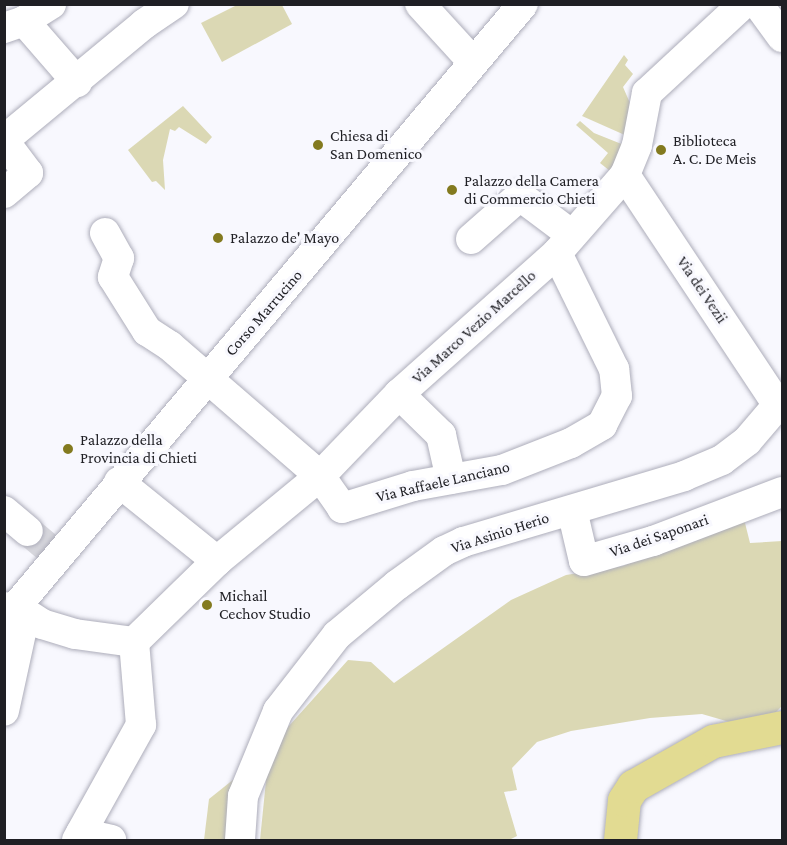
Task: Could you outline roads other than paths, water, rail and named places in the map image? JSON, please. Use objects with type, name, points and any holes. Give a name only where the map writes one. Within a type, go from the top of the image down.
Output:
[{"type":"main road","points":[[620,840],[624,800],[633,786],[713,741],[783,727]]},
{"type":"street","points":[[51,4],[14,24],[77,82]]},
{"type":"street","points":[[420,4],[473,62]]},
{"type":"street","name":"Corso Marrucino","points":[[9,612],[45,546],[119,482],[386,172],[473,62],[523,4]]},
{"type":"street","points":[[625,176],[637,145],[647,93],[743,4]]},
{"type":"street","points":[[759,4],[783,37]]},
{"type":"street","points":[[4,193],[28,173],[4,141],[77,82],[166,19]]},
{"type":"street","name":"Via Marco Vezio Marcello","points":[[134,642],[217,561],[320,476],[399,394],[565,244],[625,176]]},
{"type":"street","name":"Via dei Vezii","points":[[625,176],[780,402]]},
{"type":"street","points":[[471,239],[520,196],[565,244]]},
{"type":"street","points":[[105,233],[119,258],[113,277],[147,331],[170,346],[206,381],[320,476]]},
{"type":"street","name":"Via Raffaele Lanciano","points":[[320,476],[342,508],[413,486],[502,470],[571,443],[608,425],[617,396],[614,369],[565,244]]},
{"type":"street","points":[[399,394],[441,435],[451,479]]},
{"type":"street","name":"Via Asinio Herio","points":[[240,840],[243,796],[261,747],[278,711],[337,635],[444,551],[684,476],[722,460],[747,441],[780,402]]},
{"type":"street","points":[[119,482],[217,561]]},
{"type":"street","name":"Via dei Saponari","points":[[572,510],[584,561],[653,541],[783,492]]},
{"type":"street","points":[[4,511],[45,546]]},
{"type":"street","points":[[9,612],[75,634],[134,642],[141,725],[79,836],[111,840]]},
{"type":"street","points":[[4,711],[24,619],[9,612]]},
{"type":"street","points":[[4,651],[4,670]]},
{"type":"tunnel","points":[[28,531],[48,548]]},
{"type":"place","name":"Chiesa di San Domenico","points":[[318,145]]},
{"type":"place","name":"Biblioteca A. C. De Meis","points":[[661,150]]},
{"type":"place","name":"Palazzo della Camera di Commercio Chieti","points":[[452,190]]},
{"type":"place","name":"Palazzo de' Mayo","points":[[218,238]]},
{"type":"place","name":"Palazzo della Provincia di Chieti","points":[[68,449]]},
{"type":"place","name":"Michail Cechov Studio","points":[[207,605]]}]
